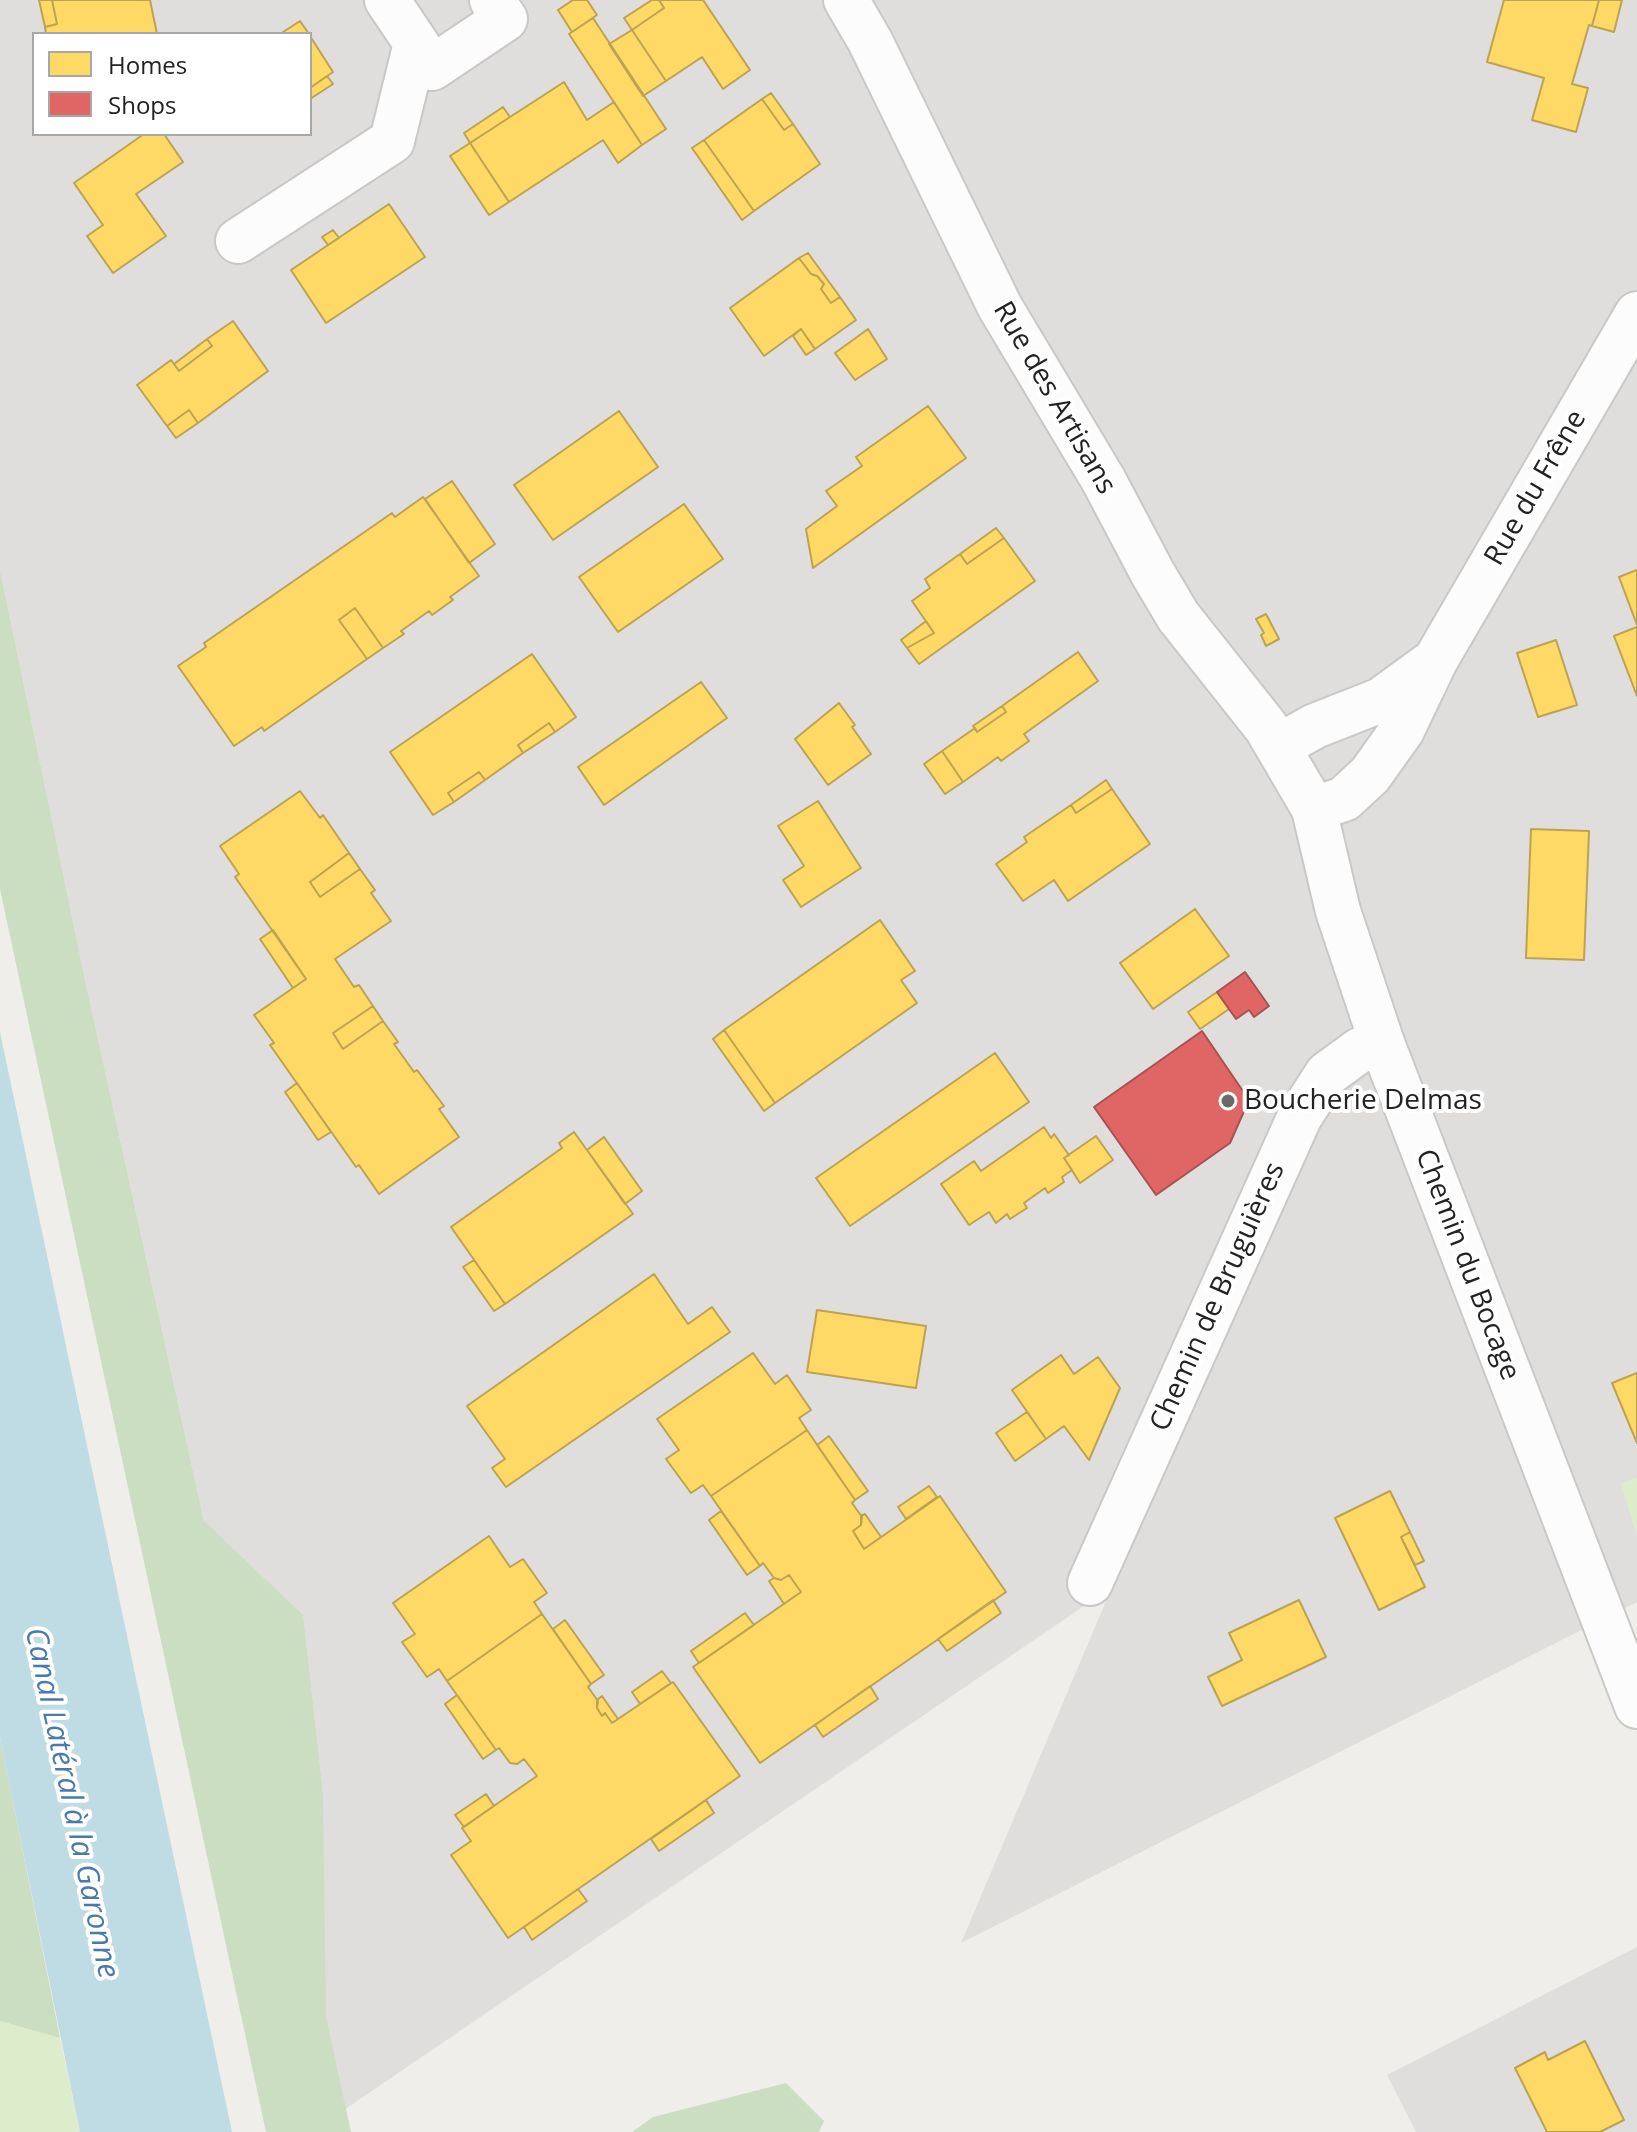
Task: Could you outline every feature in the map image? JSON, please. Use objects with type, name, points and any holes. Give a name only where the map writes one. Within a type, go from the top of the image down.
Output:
[{"type":"street","points":[[387,0],[432,68],[505,19],[492,0]]},
{"type":"street","name":"Rue des Artisans","points":[[846,0],[870,41],[1000,307],[1104,481],[1152,572],[1178,616],[1296,777]]},
{"type":"street","points":[[238,241],[392,141],[416,43]]},
{"type":"street","name":"Rue du Frêne","points":[[1435,661],[1381,700],[1315,726],[1296,777],[1344,799],[1370,775],[1402,730],[1435,661],[1637,314]]},
{"type":"street","name":"Chemin du Bocage","points":[[1296,777],[1382,1043],[1637,1706]]},
{"type":"street","name":"Chemin de Bruguières","points":[[1090,1583],[1300,1116],[1327,1074],[1360,1050],[1382,1043]]},
{"type":"shaded area","points":[[0,0],[1637,0],[1637,1478],[1622,1483],[1637,1536],[1637,1602],[961,1943],[1112,1587],[335,2116],[87,989],[0,570]]},
{"type":"shaded area","points":[[1637,1947],[1637,2132],[1416,2132],[1387,2075]]},
{"type":"green space","points":[[0,570],[87,989],[204,1521],[303,1615],[323,1795],[326,2017],[351,2132],[266,2132],[0,889]]},
{"type":"green space","points":[[1637,1478],[1637,1536],[1621,1483]]},
{"type":"green space","points":[[0,1738],[10,1787],[60,2038],[0,2021]]},
{"type":"green space","points":[[0,2021],[60,2038],[80,2132],[0,2132]]},
{"type":"green space","points":[[786,2083],[824,2121],[819,2132],[632,2132],[653,2117]]},
{"type":"water","name":"Canal Latéral à la Garonne","points":[[0,1032],[232,2132],[80,2132],[0,1738]]},
{"type":"building: Homes","points":[[39,0],[52,0],[57,24],[45,27]]},
{"type":"building: Homes","points":[[52,0],[150,0],[157,32],[46,32],[45,27],[57,24]]},
{"type":"building: Homes","points":[[573,0],[587,0],[597,15],[572,32],[558,10]]},
{"type":"building: Homes","points":[[652,0],[659,0],[664,8],[632,30],[624,18]]},
{"type":"building: Homes","points":[[659,0],[703,0],[750,70],[723,89],[702,57],[666,81],[632,30],[664,8]]},
{"type":"building: Homes","points":[[1504,0],[1599,0],[1572,84],[1588,88],[1576,132],[1532,120],[1544,78],[1487,62]]},
{"type":"building: Homes","points":[[1599,0],[1622,0],[1614,32],[1592,26]]},
{"type":"building: Homes","points":[[593,18],[666,129],[642,145],[569,34]]},
{"type":"building: Homes","points":[[300,21],[308,32],[283,32]]},
{"type":"building: Homes","points":[[632,30],[666,81],[643,96],[609,44]]},
{"type":"building: Homes","points":[[312,39],[333,72],[312,87]]},
{"type":"building: Homes","points":[[327,76],[333,84],[312,98],[312,87]]},
{"type":"building: Homes","points":[[564,82],[587,120],[614,102],[642,145],[618,163],[603,140],[509,202],[470,143]]},
{"type":"building: Homes","points":[[771,93],[793,124],[784,130],[762,99]]},
{"type":"building: Homes","points":[[762,99],[784,130],[793,124],[820,164],[754,211],[704,140]]},
{"type":"building: Homes","points":[[503,107],[510,117],[470,143],[464,133]]},
{"type":"building: Homes","points":[[141,136],[165,136],[183,162],[136,194],[166,236],[113,273],[87,236],[103,225],[74,183]]},
{"type":"building: Homes","points":[[704,140],[754,211],[742,220],[692,148]]},
{"type":"building: Homes","points":[[470,143],[509,202],[489,215],[450,156]]},
{"type":"building: Homes","points":[[389,204],[425,257],[326,323],[291,270]]},
{"type":"building: Homes","points":[[333,230],[339,238],[328,245],[322,237]]},
{"type":"building: Homes","points":[[808,253],[840,297],[831,303],[821,289],[824,284],[811,274],[799,258]]},
{"type":"building: Homes","points":[[799,258],[811,274],[824,284],[821,289],[831,303],[840,297],[856,320],[815,349],[801,329],[764,356],[730,308]]},
{"type":"building: Homes","points":[[233,321],[268,371],[198,423],[189,410],[167,426],[137,385],[171,360],[179,371],[212,346],[207,339]]},
{"type":"building: Homes","points":[[801,329],[815,349],[806,355],[793,336]]},
{"type":"building: Homes","points":[[868,329],[887,359],[855,380],[835,353]]},
{"type":"building: Homes","points":[[207,339],[212,346],[179,371],[174,364]]},
{"type":"building: Homes","points":[[928,406],[966,458],[813,568],[806,529],[837,506],[826,491],[862,466],[856,457]]},
{"type":"building: Homes","points":[[189,410],[198,423],[176,438],[167,426]]},
{"type":"building: Homes","points":[[619,411],[658,467],[553,540],[514,485]]},
{"type":"building: Homes","points":[[452,481],[495,544],[469,563],[425,499]]},
{"type":"building: Homes","points":[[423,497],[479,576],[450,597],[453,600],[432,615],[429,611],[383,648],[355,608],[339,620],[367,659],[264,731],[262,727],[234,746],[178,666],[206,647],[204,643],[392,513],[395,517]]},
{"type":"building: Homes","points":[[684,504],[723,559],[618,632],[579,577]]},
{"type":"building: Homes","points":[[996,528],[1004,538],[967,564],[960,554]]},
{"type":"building: Homes","points":[[1004,538],[1035,581],[919,664],[907,648],[934,633],[912,601],[930,588],[925,579],[960,554],[967,564]]},
{"type":"building: Homes","points":[[1637,570],[1637,625],[1619,577]]},
{"type":"building: Homes","points":[[355,608],[383,648],[367,659],[339,620]]},
{"type":"building: Homes","points":[[1266,614],[1279,639],[1266,646],[1261,635],[1264,633],[1256,619]]},
{"type":"building: Homes","points":[[926,621],[934,633],[907,648],[901,640]]},
{"type":"building: Homes","points":[[1637,627],[1637,696],[1614,636]]},
{"type":"building: Homes","points":[[1556,640],[1577,705],[1538,717],[1517,653]]},
{"type":"building: Homes","points":[[1078,652],[1098,681],[1024,734],[1029,741],[1001,761],[998,757],[963,782],[942,751],[975,728],[977,732],[1006,712],[1002,706]]},
{"type":"building: Homes","points":[[532,654],[576,717],[555,732],[549,723],[518,745],[523,753],[485,780],[479,772],[448,793],[454,802],[433,815],[390,752]]},
{"type":"building: Homes","points":[[701,682],[727,718],[604,805],[578,767]]},
{"type":"building: Homes","points":[[839,703],[871,754],[828,785],[795,739]]},
{"type":"building: Homes","points":[[1002,706],[1006,712],[977,732],[973,726]]},
{"type":"building: Homes","points":[[549,723],[555,732],[523,753],[518,745]]},
{"type":"building: Homes","points":[[942,751],[963,782],[945,794],[924,764]]},
{"type":"building: Homes","points":[[479,772],[485,780],[454,802],[448,793]]},
{"type":"building: Homes","points":[[1106,780],[1112,789],[1076,813],[1071,805]]},
{"type":"building: Homes","points":[[1112,789],[1150,844],[1068,901],[1054,880],[1023,901],[996,864],[1027,842],[1024,837],[1071,805],[1076,813]]},
{"type":"building: Homes","points":[[300,791],[320,818],[323,815],[349,853],[310,882],[320,897],[360,869],[375,890],[371,893],[391,921],[335,959],[354,987],[359,985],[373,1006],[333,1033],[343,1049],[383,1021],[398,1042],[394,1044],[414,1072],[417,1070],[444,1106],[439,1109],[459,1137],[379,1194],[359,1165],[356,1167],[270,1045],[274,1043],[254,1015],[306,979],[235,877],[239,874],[220,846]]},
{"type":"building: Homes","points":[[818,801],[861,868],[801,907],[783,880],[804,866],[778,826]]},
{"type":"building: Homes","points":[[1531,829],[1589,831],[1584,960],[1526,958]]},
{"type":"building: Homes","points":[[349,853],[360,869],[320,897],[310,882]]},
{"type":"building: Homes","points":[[1195,909],[1229,956],[1153,1009],[1120,963]]},
{"type":"building: Homes","points":[[880,920],[915,971],[901,980],[917,1003],[775,1103],[724,1030]]},
{"type":"building: Homes","points":[[273,930],[306,979],[293,988],[260,939]]},
{"type":"building: Homes","points":[[1217,992],[1229,1009],[1200,1029],[1188,1012]]},
{"type":"building: Homes","points":[[373,1006],[383,1021],[343,1049],[333,1033]]},
{"type":"building: Homes","points":[[724,1030],[775,1103],[764,1111],[713,1039]]},
{"type":"building: Homes","points":[[995,1053],[1029,1102],[850,1226],[816,1178]]},
{"type":"building: Homes","points":[[297,1083],[331,1132],[318,1140],[285,1092]]},
{"type":"building: Homes","points":[[1044,1127],[1051,1138],[1054,1134],[1069,1155],[1064,1158],[1072,1170],[1062,1177],[1064,1182],[1048,1193],[1045,1188],[1024,1203],[1027,1208],[1010,1219],[1007,1214],[996,1223],[989,1212],[969,1225],[941,1184],[974,1161],[981,1171]]},
{"type":"building: Homes","points":[[574,1132],[633,1214],[505,1304],[451,1227],[562,1148],[559,1143]]},
{"type":"building: Homes","points":[[1096,1136],[1113,1160],[1080,1183],[1064,1158]]},
{"type":"building: Homes","points":[[604,1137],[642,1191],[625,1204],[587,1150]]},
{"type":"building: Homes","points":[[474,1260],[505,1304],[494,1311],[463,1267]]},
{"type":"building: Homes","points":[[654,1274],[688,1324],[712,1307],[730,1332],[506,1487],[492,1468],[505,1459],[467,1406]]},
{"type":"building: Homes","points":[[817,1310],[926,1326],[916,1388],[807,1372]]},
{"type":"building: Homes","points":[[753,1353],[775,1384],[787,1375],[811,1410],[799,1418],[807,1430],[711,1496],[703,1485],[691,1493],[666,1459],[679,1450],[657,1419]]},
{"type":"building: Homes","points":[[1061,1355],[1074,1374],[1098,1357],[1120,1388],[1089,1460],[1064,1426],[1046,1439],[1012,1390]]},
{"type":"building: Homes","points":[[1637,1373],[1637,1443],[1612,1383]]},
{"type":"building: Homes","points":[[1027,1412],[1046,1439],[1015,1461],[996,1433]]},
{"type":"building: Homes","points":[[807,1430],[855,1500],[852,1503],[862,1517],[861,1525],[853,1531],[864,1549],[940,1496],[1006,1592],[760,1763],[693,1667],[801,1592],[789,1575],[781,1580],[774,1578],[763,1563],[760,1566],[711,1496]]},
{"type":"building: Homes","points":[[829,1436],[868,1491],[855,1500],[817,1445]]},
{"type":"building: Homes","points":[[929,1486],[937,1497],[906,1519],[898,1507]]},
{"type":"building: Homes","points":[[1390,1491],[1410,1532],[1401,1537],[1425,1587],[1379,1610],[1335,1518]]},
{"type":"building: Homes","points":[[721,1511],[760,1566],[747,1575],[709,1520]]},
{"type":"building: Homes","points":[[865,1514],[881,1537],[864,1549],[853,1531],[861,1525],[861,1516]]},
{"type":"building: Homes","points":[[1410,1532],[1424,1561],[1415,1565],[1401,1537]]},
{"type":"building: Homes","points":[[489,1536],[510,1567],[523,1559],[547,1593],[534,1602],[542,1614],[447,1681],[439,1669],[427,1677],[402,1642],[415,1634],[393,1603]]},
{"type":"building: Homes","points":[[789,1575],[801,1592],[784,1604],[769,1581],[774,1578],[781,1580]]},
{"type":"building: Homes","points":[[993,1600],[1001,1613],[947,1651],[938,1639]]},
{"type":"building: Homes","points":[[1299,1600],[1326,1657],[1222,1706],[1208,1677],[1242,1660],[1229,1633]]},
{"type":"building: Homes","points":[[745,1613],[754,1625],[699,1663],[691,1651]]},
{"type":"building: Homes","points":[[542,1614],[591,1684],[588,1687],[598,1701],[597,1708],[602,1716],[605,1713],[612,1723],[673,1682],[740,1776],[508,1938],[451,1855],[471,1841],[462,1828],[537,1776],[524,1759],[517,1764],[510,1763],[499,1748],[496,1750],[447,1681]]},
{"type":"building: Homes","points":[[565,1620],[604,1675],[591,1684],[553,1629]]},
{"type":"building: Homes","points":[[662,1671],[671,1683],[640,1704],[632,1692]]},
{"type":"building: Homes","points":[[870,1686],[878,1699],[823,1737],[815,1725]]},
{"type":"building: Homes","points":[[457,1695],[496,1750],[483,1759],[445,1704]]},
{"type":"building: Homes","points":[[602,1696],[618,1719],[612,1723],[597,1708],[597,1700]]},
{"type":"building: Homes","points":[[486,1794],[494,1806],[464,1827],[455,1815]]},
{"type":"building: Homes","points":[[706,1800],[714,1813],[659,1851],[651,1839]]},
{"type":"building: Homes","points":[[578,1889],[587,1901],[532,1940],[524,1927]]},
{"type":"building: Homes","points":[[1585,2041],[1624,2120],[1600,2132],[1547,2132],[1515,2068],[1545,2052],[1548,2060]]},
{"type":"building: Shops","points":[[1245,972],[1269,1006],[1254,1017],[1249,1010],[1236,1019],[1217,992]]},
{"type":"building: Shops","points":[[1202,1031],[1249,1100],[1230,1143],[1156,1195],[1094,1107]]},
{"type":"place","name":"Boucherie Delmas","points":[[1228,1101]]}]
